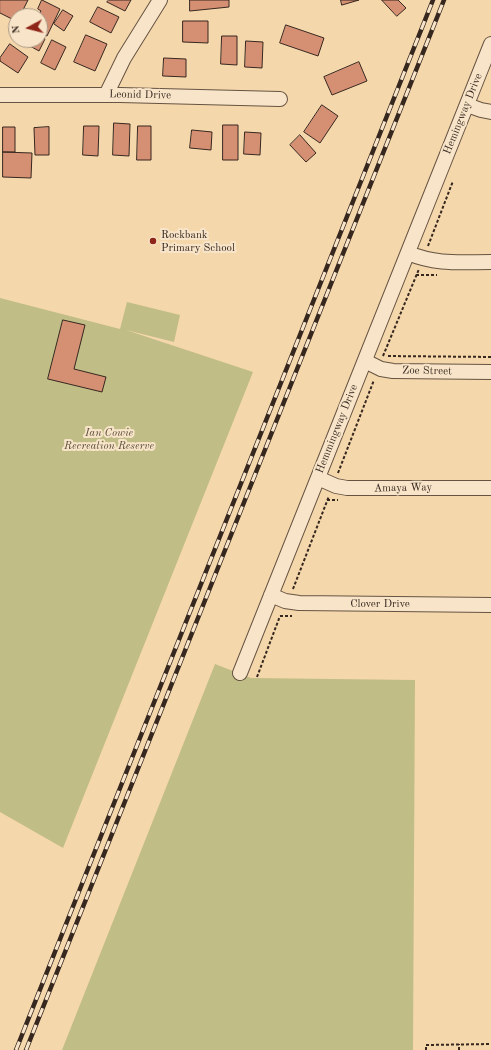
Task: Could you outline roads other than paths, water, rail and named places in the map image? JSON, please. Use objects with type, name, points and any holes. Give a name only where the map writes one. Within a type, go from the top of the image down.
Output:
[{"type":"street","points":[[106,95],[124,58],[160,0]]},
{"type":"street","name":"Hemingway Drive","points":[[435,185],[491,44]]},
{"type":"street","points":[[120,95],[120,84],[125,63],[124,58]]},
{"type":"street","name":"Leonid Drive","points":[[0,95],[120,95],[280,99]]},
{"type":"street","points":[[467,105],[491,112]]},
{"type":"street","name":"Hemmingway Drive","points":[[240,673],[435,185]]},
{"type":"street","points":[[408,253],[422,259],[438,262],[491,262]]},
{"type":"street","name":"Zoe Street","points":[[365,362],[381,362],[393,371],[491,372]]},
{"type":"street","name":"Amaya Way","points":[[318,478],[333,485],[347,488],[491,488]]},
{"type":"street","name":"Clover Drive","points":[[271,595],[299,604],[491,605]]},
{"type":"railway","points":[[16,1050],[433,0]]},
{"type":"railway","points":[[26,1050],[444,0]]},
{"type":"place","name":"Rockbank Primary School","points":[[153,241]]},
{"type":"park label","name":"Ian Cowie Recreation Reserve","points":[[109,439]]}]
